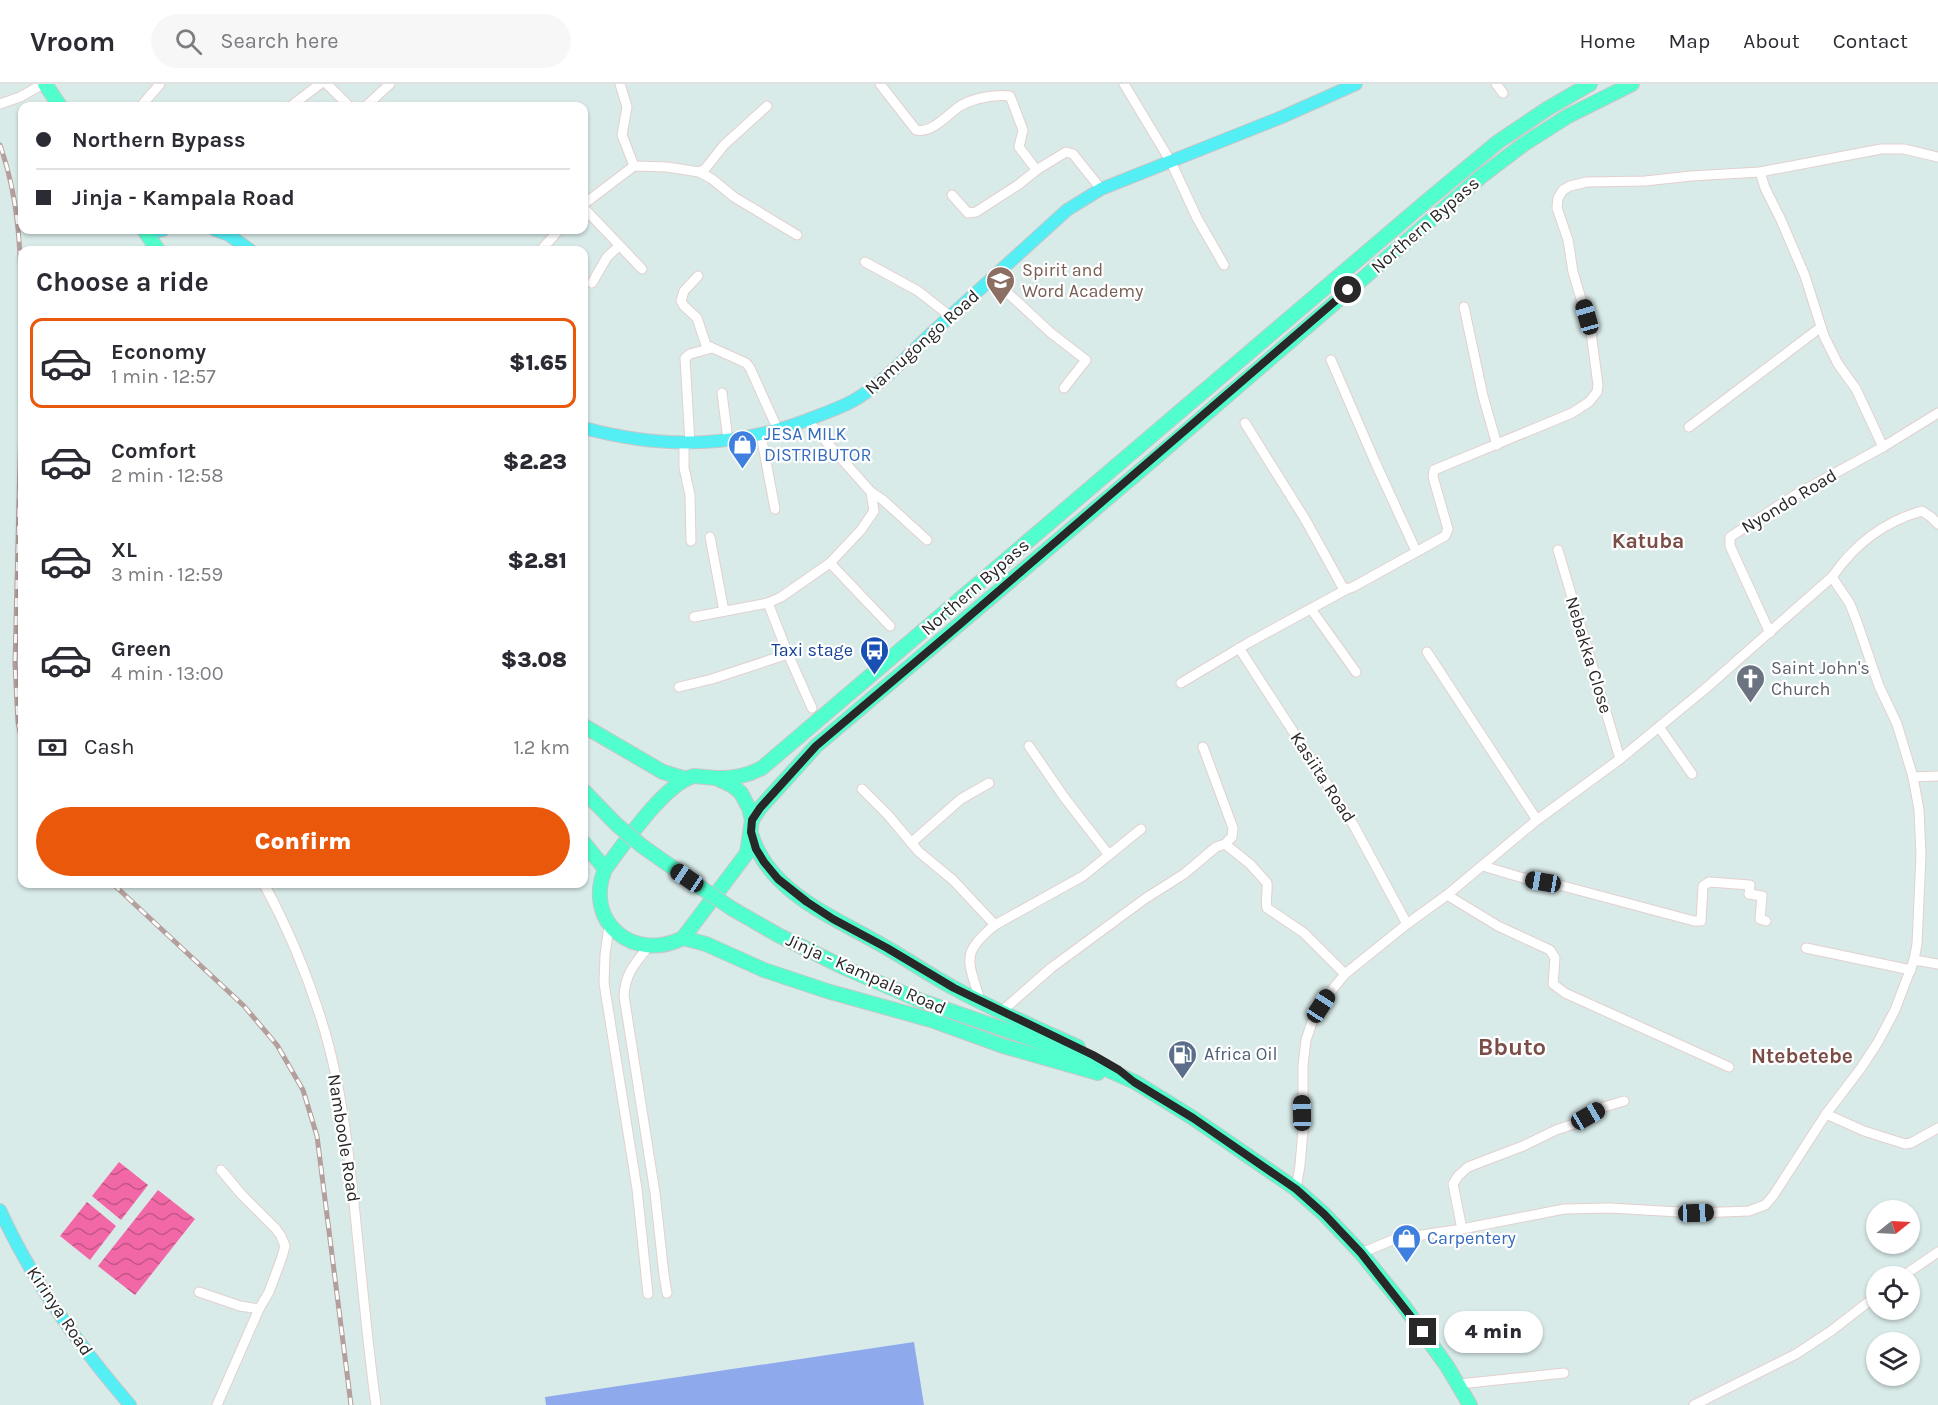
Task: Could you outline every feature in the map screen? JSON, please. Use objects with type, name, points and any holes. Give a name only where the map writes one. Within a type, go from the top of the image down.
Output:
[{"type":"highway","points":[[44,84],[57,102]]},
{"type":"highway","name":"Northern Bypass","points":[[716,778],[750,775],[769,762],[1436,193],[1498,142],[1590,84]]},
{"type":"highway","name":"Northern Bypass","points":[[752,826],[760,808],[816,746],[1483,175],[1524,144],[1568,116],[1632,84]]},
{"type":"highway","points":[[588,728],[663,772],[683,778],[694,776],[716,778],[733,786],[741,793],[749,808],[756,849],[764,862],[778,879],[807,902],[954,988],[1093,1055],[1134,1082]]},
{"type":"highway","points":[[683,778],[665,793],[605,869],[601,880],[600,904],[609,926],[623,938],[649,946],[663,945],[683,938],[747,853],[752,826]]},
{"type":"highway","name":"Jinja - Kampala Road","points":[[588,795],[616,824],[642,846],[731,909],[832,962],[918,1000],[1058,1048],[1134,1082],[1193,1118],[1296,1189],[1324,1214],[1361,1253],[1403,1305],[1459,1384],[1470,1405]]},
{"type":"highway","points":[[588,848],[605,869]]},
{"type":"highway","points":[[683,938],[706,944],[764,970],[827,991],[931,1020],[1003,1046],[1134,1082]]},
{"type":"main road","name":"Namugongo Road","points":[[588,429],[620,437],[687,444],[728,440],[778,430],[849,403],[861,396],[1067,210],[1101,189],[1282,117],[1356,84]]},
{"type":"main road","points":[[234,234],[246,246]]},
{"type":"main road","name":"Kirinya Road","points":[[0,1210],[12,1236],[57,1310],[100,1370],[130,1405]]},
{"type":"street","points":[[0,104],[20,97],[44,84]]},
{"type":"street","points":[[144,102],[159,84]]},
{"type":"street","points":[[296,102],[320,84]]},
{"type":"street","points":[[327,84],[345,102]]},
{"type":"street","points":[[370,102],[390,84]]},
{"type":"street","points":[[620,84],[627,108],[622,135],[634,166]]},
{"type":"street","points":[[880,84],[916,130],[920,131],[934,125],[962,105],[1001,95],[1010,96],[1023,130],[1019,147],[1038,169]]},
{"type":"street","points":[[1124,84],[1171,162],[1197,218],[1224,265]]},
{"type":"street","points":[[1496,84],[1503,93]]},
{"type":"street","points":[[699,172],[705,169],[724,145],[767,106]]},
{"type":"street","points":[[1181,683],[1253,640],[1445,536],[1448,529],[1433,477],[1434,470],[1572,413],[1589,402],[1597,392],[1591,332],[1573,272],[1568,240],[1557,208],[1558,198],[1563,190],[1587,182],[1645,181],[1760,172],[1881,149],[1904,149],[1938,158]]},
{"type":"street","points":[[952,195],[968,213],[976,212],[1066,152],[1073,153],[1101,189]]},
{"type":"street","points":[[588,203],[634,166],[667,167],[699,172],[712,179],[734,197],[796,235]]},
{"type":"street","points":[[1760,172],[1805,276],[1831,351],[1856,389],[1883,447]]},
{"type":"street","points":[[588,211],[642,269]]},
{"type":"street","points":[[544,246],[555,234]]},
{"type":"street","points":[[592,283],[607,257],[619,246]]},
{"type":"street","points":[[865,262],[918,291],[950,316]]},
{"type":"street","points":[[698,276],[684,291],[681,301],[697,318],[706,345],[746,363],[778,430]]},
{"type":"street","points":[[993,279],[1051,333],[1086,360],[1064,388]]},
{"type":"street","points":[[1464,307],[1483,396],[1497,445]]},
{"type":"street","points":[[1689,427],[1821,327]]},
{"type":"street","points":[[691,541],[690,495],[684,468],[687,444],[685,358],[690,354],[712,348]]},
{"type":"street","points":[[1331,360],[1416,551]]},
{"type":"street","points":[[722,393],[728,440]]},
{"type":"street","name":"Nyondo Road","points":[[1770,633],[1730,546],[1730,537],[1795,495],[1883,447],[1938,413]]},
{"type":"street","points":[[807,420],[871,492],[927,540]]},
{"type":"street","points":[[1245,423],[1305,519],[1336,577],[1347,589]]},
{"type":"street","points":[[760,435],[775,509]]},
{"type":"street","points":[[694,617],[768,603],[782,597],[830,563],[861,530],[874,511],[871,492]]},
{"type":"street","points":[[1296,1189],[1303,1130],[1303,1065],[1306,1040],[1314,1017],[1345,974],[1447,895],[1537,820],[1620,759],[1659,727],[1770,633],[1832,577],[1844,560],[1878,530],[1922,511],[1938,524]]},
{"type":"street","points":[[710,537],[724,611]]},
{"type":"street","name":"Nebakka Close","points":[[1558,550],[1620,759]]},
{"type":"street","points":[[830,563],[890,626]]},
{"type":"street","points":[[1361,1253],[1395,1239],[1462,1229],[1564,1209],[1610,1208],[1696,1213],[1749,1211],[1765,1205],[1773,1196],[1826,1114],[1878,1042],[1895,1010],[1911,970],[1917,944],[1921,855],[1919,810],[1913,777],[1897,724],[1879,686],[1850,604],[1832,577]]},
{"type":"street","points":[[768,603],[812,708]]},
{"type":"street","points":[[1311,609],[1356,672]]},
{"type":"street","name":"Kasiita Road","points":[[1239,648],[1353,824],[1407,924]]},
{"type":"street","points":[[1427,652],[1537,820]]},
{"type":"street","points":[[679,687],[712,679],[788,654]]},
{"type":"street","points":[[1659,727],[1692,774]]},
{"type":"street","points":[[1029,746],[1064,797],[1109,855]]},
{"type":"street","points":[[1001,1012],[1050,968],[1146,898],[1184,874],[1216,847],[1225,844],[1232,837],[1233,828],[1203,747]]},
{"type":"street","points":[[1913,777],[1938,776]]},
{"type":"street","points":[[911,843],[947,810],[989,783]]},
{"type":"street","points":[[862,789],[911,843],[953,880],[995,925]]},
{"type":"street","points":[[980,1001],[969,956],[972,948],[995,925],[1083,876],[1141,829]]},
{"type":"street","points":[[1225,844],[1250,864],[1267,883],[1267,908],[1304,933],[1345,974]]},
{"type":"street","points":[[1483,866],[1523,879],[1563,886],[1694,921],[1701,921],[1703,886],[1709,882],[1750,885],[1749,894],[1762,896],[1760,919],[1766,921]]},
{"type":"street","name":"Namboole Road","points":[[266,888],[287,926],[301,959],[323,1024],[333,1068],[350,1154],[376,1405]]},
{"type":"street","points":[[1447,895],[1498,926],[1550,950],[1555,957],[1553,984],[1565,993],[1729,1067]]},
{"type":"street","points":[[609,926],[604,983],[637,1189],[648,1294]]},
{"type":"street","points":[[649,946],[628,974],[624,996],[668,1293]]},
{"type":"street","points":[[1806,948],[1911,970]]},
{"type":"street","points":[[1914,960],[1938,964]]},
{"type":"street","points":[[1462,1229],[1453,1184],[1468,1167],[1574,1124],[1604,1107],[1624,1101]]},
{"type":"street","points":[[1826,1114],[1864,1131],[1905,1144],[1938,1128]]},
{"type":"street","points":[[217,1405],[269,1292],[285,1246],[276,1229],[221,1170]]},
{"type":"street","points":[[1918,1266],[1938,1252]]},
{"type":"street","points":[[200,1293],[259,1310]]},
{"type":"street","points":[[1694,1405],[1796,1354],[1866,1304]]},
{"type":"street","points":[[1459,1384],[1564,1373]]},
{"type":"shaded area","points":[[914,1342],[924,1405],[546,1405],[545,1397]]},
{"type":"water","points":[[119,1162],[148,1185],[121,1220],[92,1196]]},
{"type":"water","points":[[158,1190],[195,1219],[135,1295],[98,1266]]},
{"type":"water","points":[[87,1202],[116,1226],[90,1260],[60,1236]]},
{"type":"railway","points":[[0,145],[11,184],[18,232]]},
{"type":"railway","points":[[18,234],[19,246]]},
{"type":"railway","points":[[18,543],[15,664],[18,722]]},
{"type":"railway","points":[[117,888],[244,1006],[277,1045],[303,1090],[317,1136],[351,1405]]},
{"type":"place","name":"Spirit and Word Academy","points":[[1001,306]]},
{"type":"place","name":"JESA MILK DISTRIBUTOR","points":[[743,470]]},
{"type":"place","name":"Taxi stage","points":[[874,676]]},
{"type":"place","name":"Saint John's Church","points":[[1750,704]]},
{"type":"place","name":"Africa Oil","points":[[1183,1080]]},
{"type":"place","name":"Carpentery","points":[[1406,1264]]},
{"type":"district","name":"Katuba","points":[[1648,541]]},
{"type":"district","name":"Bbuto","points":[[1512,1047]]},
{"type":"district","name":"Ntebetebe","points":[[1802,1056]]},
{"type":"route","points":[[1348,290],[1155,458],[816,746],[760,808],[752,820],[751,832],[756,849],[764,862],[778,879],[807,902],[954,988],[1093,1055],[1119,1070],[1296,1189],[1324,1214],[1361,1253],[1423,1332]]}]
